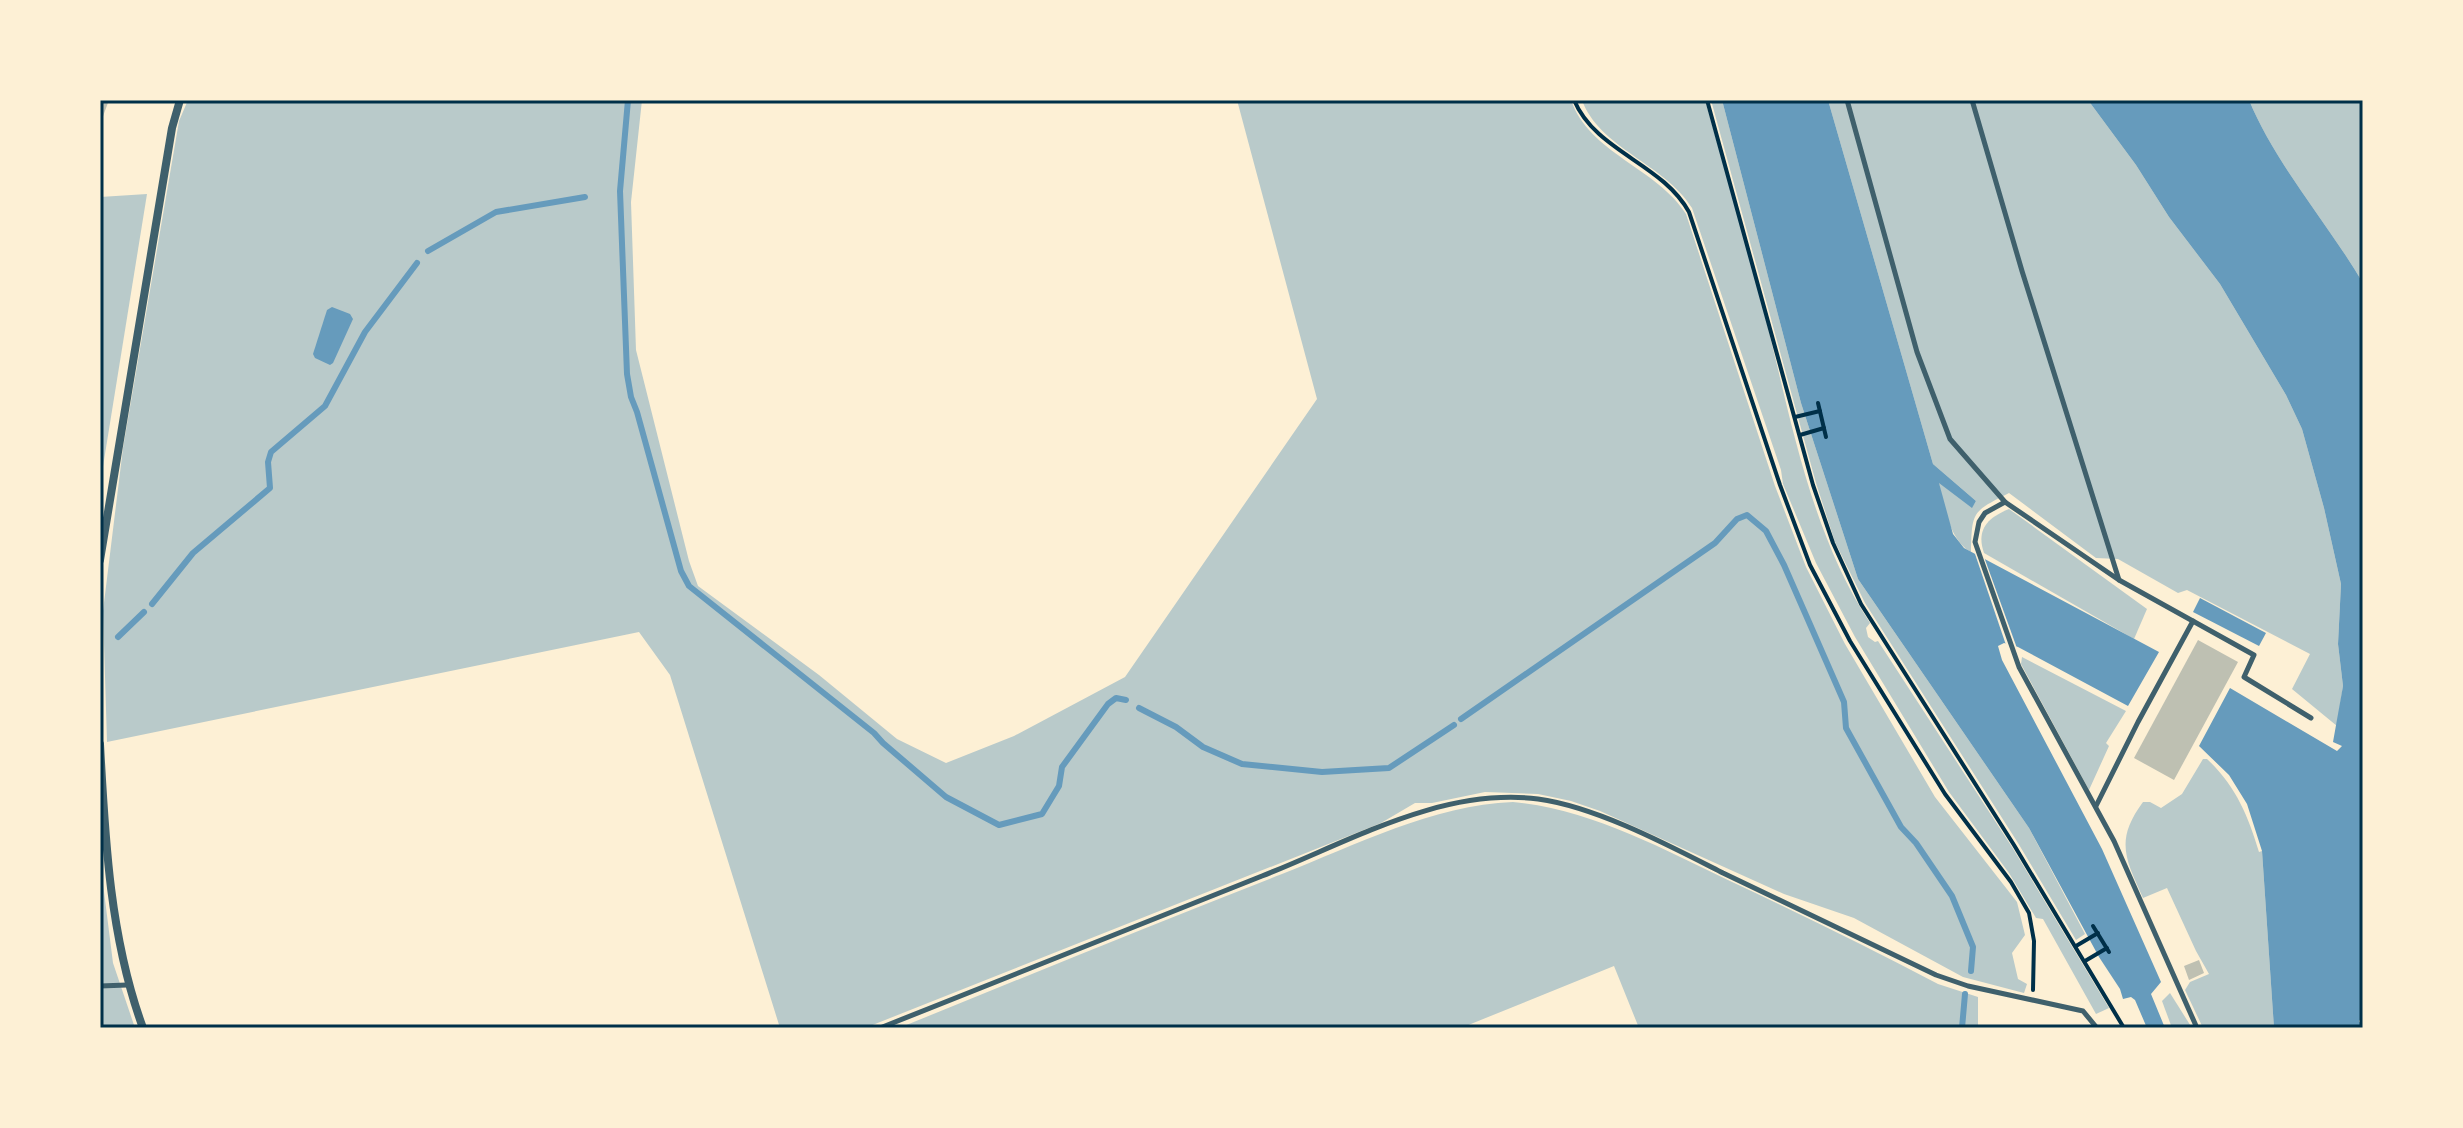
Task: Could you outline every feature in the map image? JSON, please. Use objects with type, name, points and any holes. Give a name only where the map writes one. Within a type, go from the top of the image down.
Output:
[{"type":"street","points":[[100,560],[167,157],[180,100]]},
{"type":"street","points":[[100,744],[109,866],[127,985],[143,1028]]},
{"type":"lane","points":[[1847,100],[1917,352],[1950,439],[2005,502],[2119,580],[2254,655],[2244,677],[2311,718]]},
{"type":"lane","points":[[1972,100],[2119,580]]},
{"type":"lane","points":[[2005,502],[1985,513],[1979,522],[1976,547],[2016,658],[2096,806],[2197,1028]]},
{"type":"lane","points":[[2096,806],[2193,621]]},
{"type":"lane","points":[[880,1028],[1318,855],[1398,820],[1487,798],[1540,799],[1597,816],[1662,843],[1936,975],[1968,986],[2083,1011],[2097,1028]]},
{"type":"lane","points":[[100,986],[127,985]]},
{"type":"path","points":[[1574,100],[1589,125],[1670,186],[1689,212],[1780,485],[1810,565],[1850,641],[1945,794],[2011,882],[2029,913],[2034,941],[2034,999]]},
{"type":"path","points":[[1707,100],[1833,543],[1861,604],[1884,636],[2123,1026],[2115,1028]]},
{"type":"path","points":[[1818,403],[1826,437]]},
{"type":"path","points":[[1795,417],[1820,411]]},
{"type":"path","points":[[1800,435],[1824,428]]},
{"type":"path","points":[[2085,961],[2108,950],[2093,926]]},
{"type":"path","points":[[2076,946],[2098,933]]},
{"type":"shaded area","points":[[188,100],[642,100],[631,202],[636,350],[698,586],[819,675],[897,739],[946,763],[1014,736],[1125,677],[1317,399],[1237,100],[1571,100],[1592,134],[1658,184],[1686,214],[1775,486],[1806,567],[1845,644],[1935,797],[2017,902],[2025,935],[2012,953],[2018,979],[2027,984],[2024,993],[1963,977],[1854,918],[1784,894],[1600,811],[1538,794],[1485,792],[1432,803],[1415,803],[1381,823],[865,1028],[780,1028],[670,675],[639,632],[107,742],[103,611],[123,448],[179,121]]},
{"type":"shaded area","points":[[1582,100],[1705,100],[1806,478],[1833,553],[1870,623],[1866,628],[1868,637],[1878,641],[2012,847],[2109,1008],[2096,1014],[2043,919],[2036,918],[2009,873],[1949,792],[1855,637],[1816,563],[1783,484],[1781,470],[1692,208],[1666,179],[1603,131],[1590,117]]},
{"type":"shaded area","points":[[1711,100],[1722,100],[1801,403],[1858,579],[2029,828],[2085,934],[2076,940],[1865,603],[1835,542]]},
{"type":"shaded area","points":[[1828,100],[2088,100],[2220,284],[2286,395],[2302,429],[2341,584],[2338,644],[2343,686],[2337,726],[2292,689],[2310,654],[2187,590],[2178,593],[2118,559],[2096,558],[2009,493],[1976,514],[1971,552],[1957,539],[1948,521],[1938,481],[1972,507],[1976,501],[1933,464]]},
{"type":"shaded area","points":[[2249,100],[2361,100],[2363,283],[2287,170]]},
{"type":"shaded area","points":[[147,194],[100,485],[100,197]]},
{"type":"shaded area","points":[[2009,509],[2147,609],[2134,639],[1984,553],[1981,538],[1985,526]]},
{"type":"shaded area","points":[[2022,657],[2126,711],[2106,743],[2109,746],[2089,790],[2021,664]]},
{"type":"shaded area","points":[[2203,759],[2217,769],[2233,790],[2259,852],[2262,851],[2274,1028],[2203,1028],[2185,990],[2190,982],[2209,974],[2167,888],[2143,898],[2128,860],[2126,839],[2129,827],[2143,802],[2161,808],[2182,794]]},
{"type":"shaded area","points":[[1513,802],[1570,813],[1624,832],[1938,984],[1978,997],[1978,1028],[1639,1028],[1614,966],[1461,1028],[899,1028],[1395,828],[1454,810]]},
{"type":"shaded area","points":[[100,860],[113,963],[135,1028],[100,1028]]},
{"type":"shaded area","points":[[2170,993],[2192,1028],[2172,1028],[2162,1001]]},
{"type":"water","points":[[1722,100],[1828,100],[1933,464],[1976,501],[1972,508],[1939,483],[1953,534],[1964,548],[2159,652],[2128,706],[2018,647],[2004,643],[1998,646],[2002,660],[2102,849],[2161,982],[2151,994],[2165,1028],[2147,1028],[2135,1000],[2131,997],[2123,999],[2029,828],[1858,579],[1801,403]]},
{"type":"water","points":[[2088,100],[2249,100],[2287,170],[2363,283],[2363,1017],[2359,1021],[2363,1028],[2274,1028],[2262,851],[2247,804],[2229,775],[2199,746],[2230,688],[2337,751],[2342,746],[2333,742],[2343,686],[2338,644],[2341,584],[2302,429],[2286,395],[2220,284]]},
{"type":"water","points":[[332,307],[350,314],[353,319],[330,365],[313,354],[327,310]]},
{"type":"water","points":[[2200,598],[2266,633],[2259,646],[2193,612]]},
{"type":"pier","points":[[1973,548],[1983,554],[2018,651],[2007,648]]},
{"type":"building","points":[[100,100],[109,100],[102,119],[100,118]]},
{"type":"building","points":[[2198,640],[2238,662],[2174,780],[2134,758]]},
{"type":"building","points":[[2199,960],[2204,973],[2189,980],[2184,966]]},
{"type":"waterway","points":[[628,100],[620,191],[627,374],[681,571],[689,586],[874,733],[946,797],[999,825],[1042,814],[1059,786],[1062,767],[1108,704],[1116,698],[1126,700]]},
{"type":"waterway","points":[[428,251],[496,212],[585,197]]},
{"type":"waterway","points":[[152,604],[193,553],[270,488],[268,462],[271,452],[325,406],[365,332],[417,263]]},
{"type":"waterway","points":[[1461,719],[1715,543],[1737,519],[1747,515],[1766,531],[1784,565],[1844,702],[1846,728],[1901,827],[1916,843],[1952,896],[1973,947],[1971,971]]},
{"type":"waterway","points":[[118,637],[144,612]]},
{"type":"waterway","points":[[1139,708],[1176,727],[1203,747],[1242,764],[1322,772],[1389,768],[1454,725]]},
{"type":"waterway","points":[[1962,1028],[1965,994]]}]
